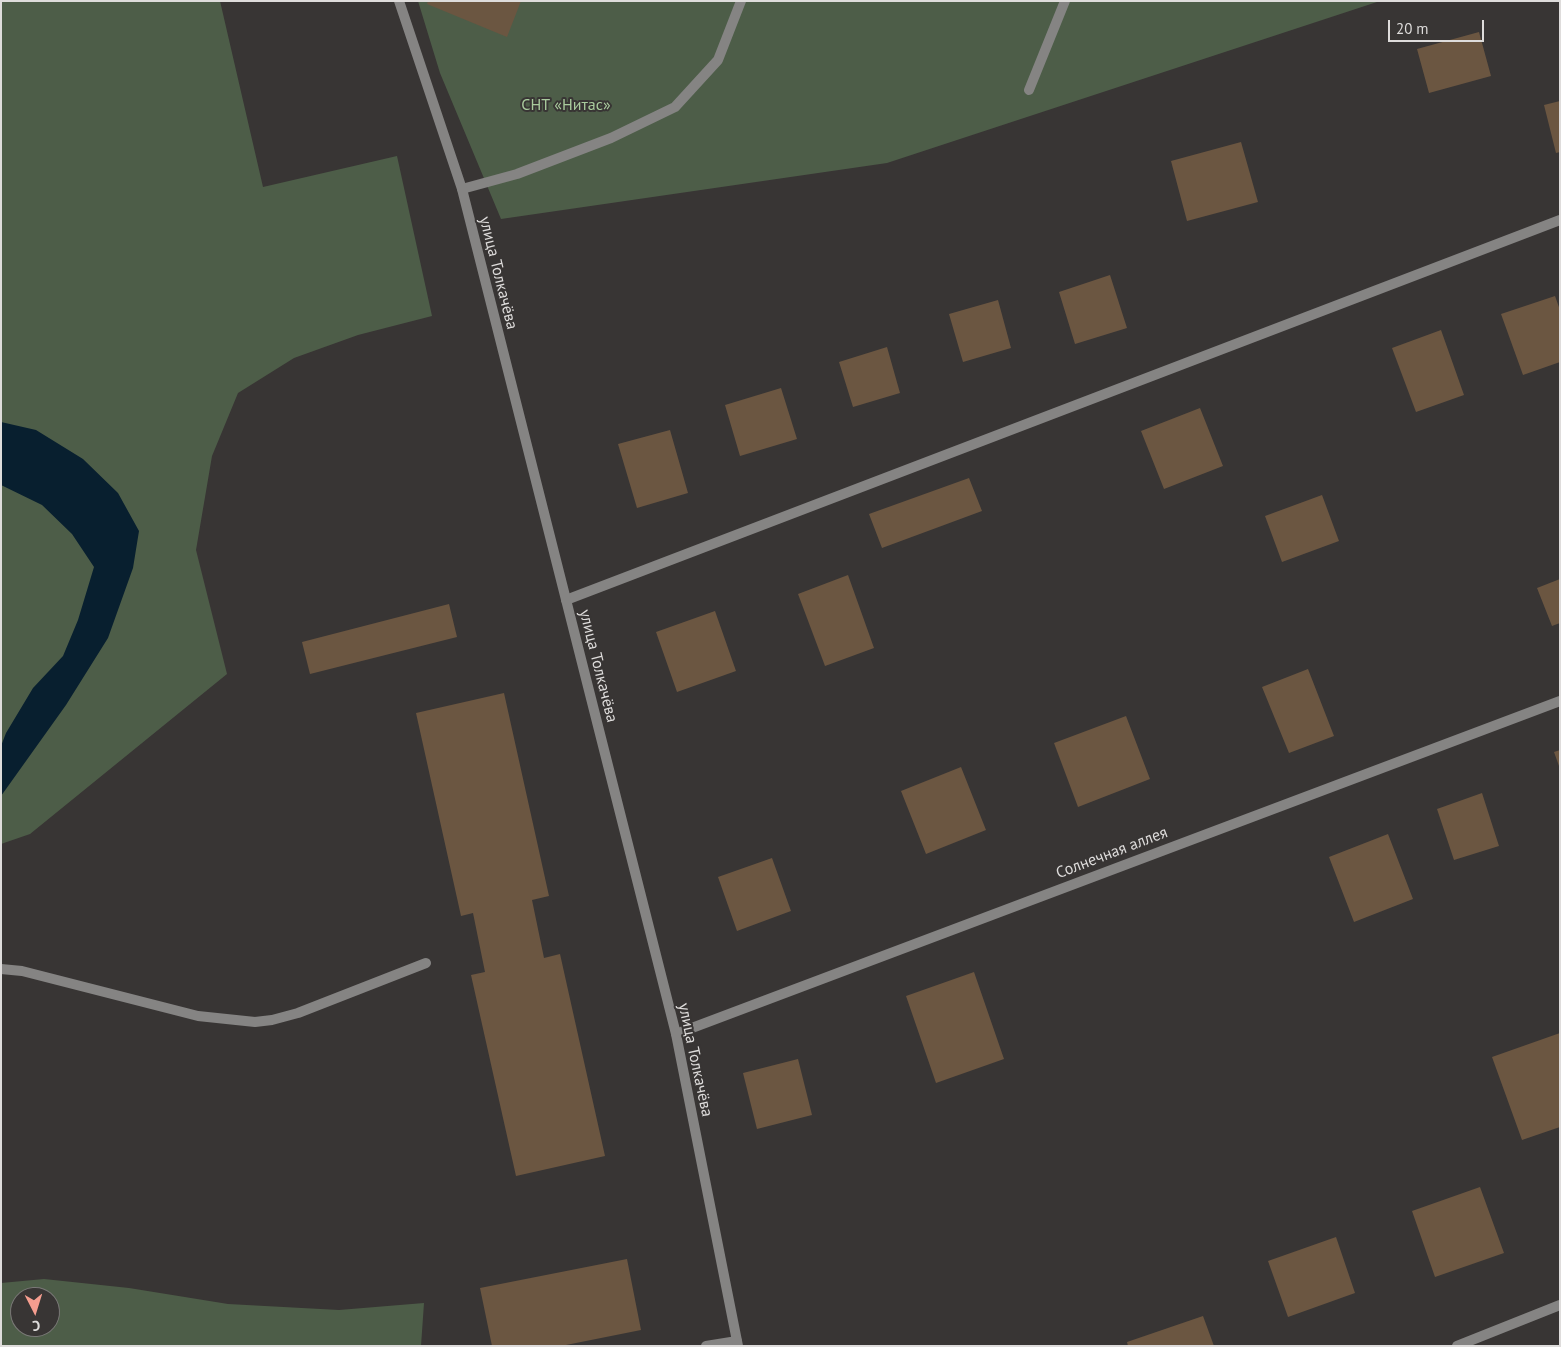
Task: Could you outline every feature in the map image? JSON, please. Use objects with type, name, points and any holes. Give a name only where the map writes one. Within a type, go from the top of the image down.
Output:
[{"type":"street","points":[[462,189],[517,174],[611,138],[675,107],[718,60],[741,1]]},
{"type":"street","points":[[1029,90],[1065,1]]},
{"type":"street","name":"улица Толкачёва","points":[[400,2],[462,189],[676,1034],[737,1344]]},
{"type":"street","points":[[566,600],[1560,220]]},
{"type":"street","name":"Солнечная аллея","points":[[676,1034],[1560,701]]},
{"type":"street","points":[[1,969],[22,971],[198,1016],[255,1022],[272,1020],[298,1013],[426,963]]},
{"type":"street","points":[[1457,1346],[1560,1305]]},
{"type":"street","points":[[706,1346],[737,1344]]},
{"type":"green space","points":[[1,1],[220,1],[263,187],[397,156],[432,316],[358,335],[294,358],[238,393],[212,456],[196,550],[227,674],[30,834],[1,844]]},
{"type":"green space","name":"СНТ «Нитас»","points":[[418,1],[1380,1],[887,163],[501,219],[440,73]]},
{"type":"green space","points":[[44,1279],[129,1288],[228,1304],[339,1310],[424,1303],[421,1346],[1,1346],[1,1283]]},
{"type":"water","points":[[1,422],[36,430],[83,459],[118,493],[139,531],[133,568],[108,638],[66,705],[1,796],[1,746],[6,733],[33,688],[63,656],[78,620],[94,567],[72,534],[42,505],[1,485]]},
{"type":"building","points":[[428,1],[521,1],[507,37],[427,4]]},
{"type":"building","points":[[1479,32],[1491,76],[1429,93],[1417,49]]},
{"type":"building","points":[[1560,101],[1560,152],[1556,153],[1544,105]]},
{"type":"building","points":[[1241,142],[1258,202],[1187,221],[1171,161]]},
{"type":"building","points":[[1110,275],[1127,328],[1075,344],[1059,292]]},
{"type":"building","points":[[1555,296],[1560,310],[1560,362],[1523,375],[1501,314]]},
{"type":"building","points":[[998,300],[1011,348],[963,362],[949,314]]},
{"type":"building","points":[[1441,330],[1464,395],[1416,412],[1392,348]]},
{"type":"building","points":[[887,347],[900,393],[853,407],[839,362]]},
{"type":"building","points":[[781,388],[797,439],[740,456],[725,405]]},
{"type":"building","points":[[1200,408],[1223,466],[1164,489],[1141,431]]},
{"type":"building","points":[[670,430],[688,493],[637,508],[618,444]]},
{"type":"building","points":[[969,478],[982,511],[882,548],[869,514]]},
{"type":"building","points":[[1322,495],[1339,541],[1282,562],[1265,516]]},
{"type":"building","points":[[848,575],[874,648],[825,666],[798,594]]},
{"type":"building","points":[[1560,579],[1560,623],[1552,626],[1537,588]]},
{"type":"building","points":[[449,604],[457,637],[310,674],[302,642]]},
{"type":"building","points":[[715,611],[736,671],[677,692],[656,632]]},
{"type":"building","points":[[1308,669],[1334,736],[1289,753],[1262,687]]},
{"type":"building","points":[[504,693],[549,896],[532,900],[544,958],[560,954],[605,1156],[516,1176],[471,975],[485,972],[473,913],[461,916],[416,713]]},
{"type":"building","points":[[1126,716],[1150,779],[1078,807],[1054,743]]},
{"type":"building","points":[[1560,750],[1560,766],[1559,766],[1554,752]]},
{"type":"building","points":[[961,767],[986,830],[926,854],[901,791]]},
{"type":"building","points":[[1482,793],[1499,846],[1454,860],[1437,809]]},
{"type":"building","points":[[1388,834],[1413,899],[1354,922],[1329,857]]},
{"type":"building","points":[[772,858],[791,911],[737,931],[718,877]]},
{"type":"building","points":[[974,972],[1004,1059],[936,1083],[906,996]]},
{"type":"building","points":[[1560,1033],[1560,1127],[1522,1140],[1492,1057]]},
{"type":"building","points":[[798,1059],[812,1115],[757,1129],[743,1073]]},
{"type":"building","points":[[1480,1187],[1504,1253],[1435,1277],[1412,1211]]},
{"type":"building","points":[[1336,1237],[1355,1293],[1288,1317],[1268,1261]]},
{"type":"building","points":[[627,1259],[641,1330],[561,1346],[492,1346],[480,1288]]},
{"type":"building","points":[[1203,1316],[1214,1346],[1128,1346],[1127,1342]]}]
